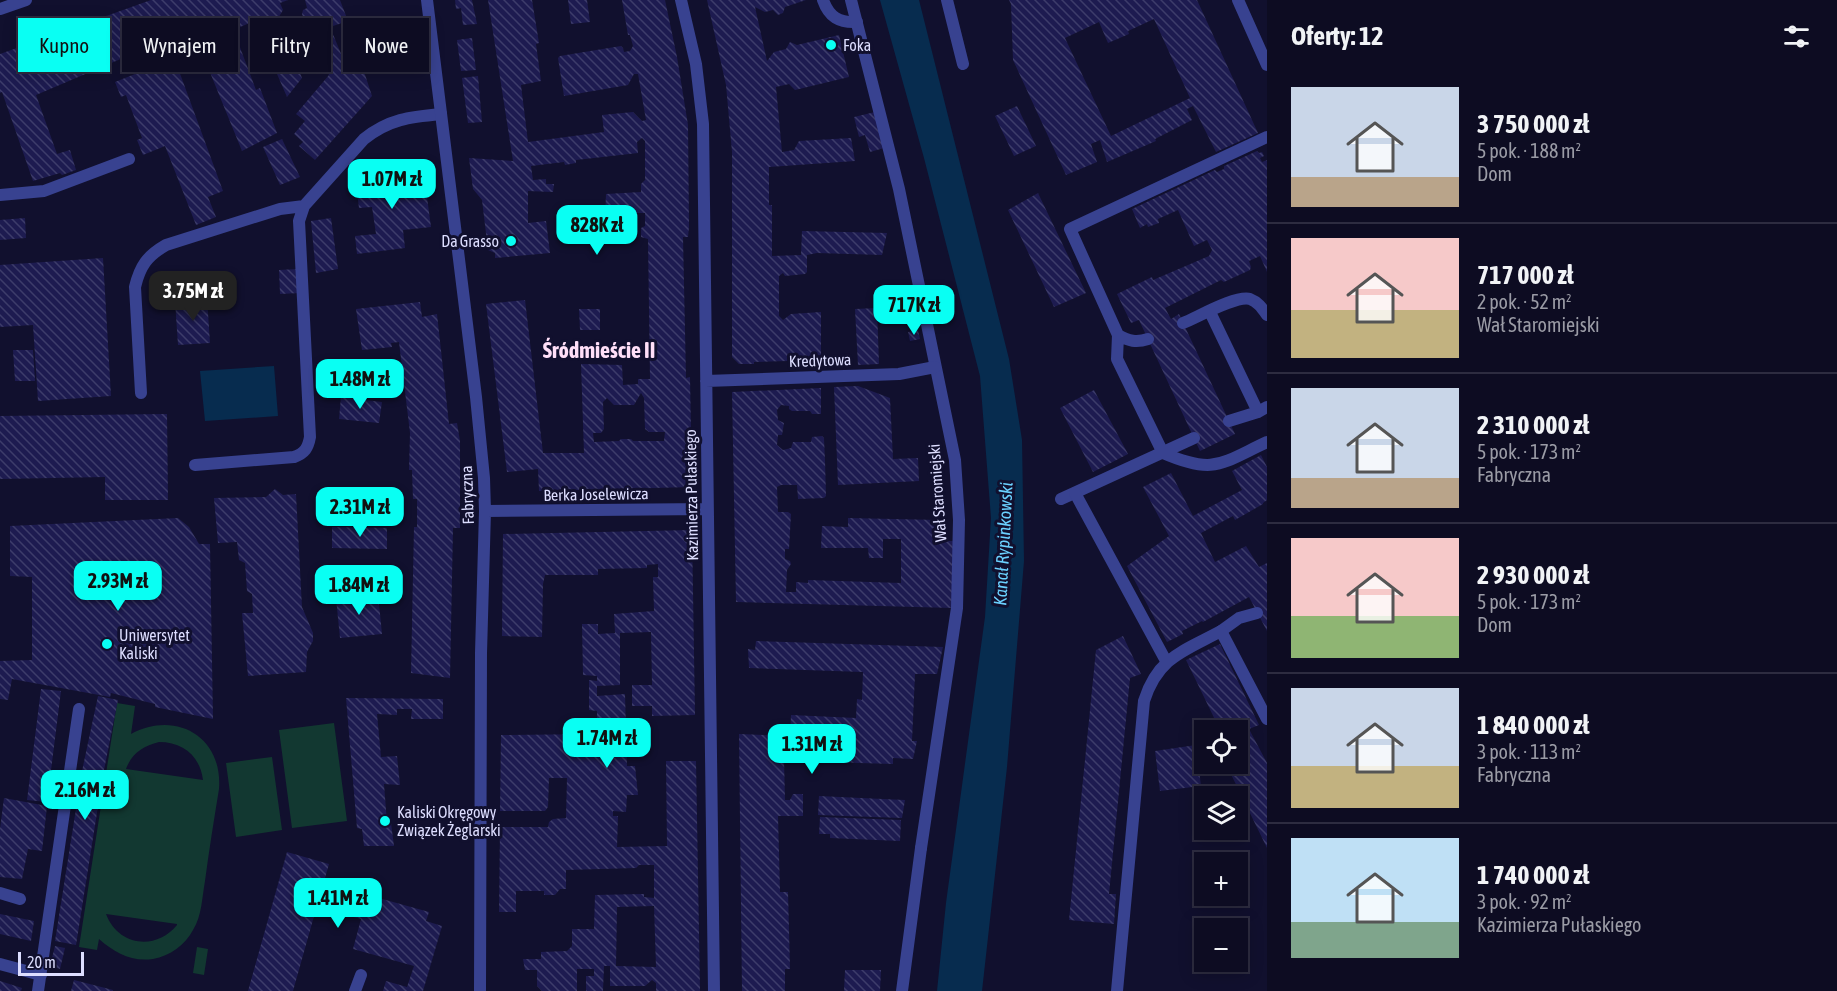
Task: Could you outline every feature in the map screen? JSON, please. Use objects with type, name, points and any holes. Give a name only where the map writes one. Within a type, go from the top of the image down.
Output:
[{"type":"street","points":[[0,9],[26,0]]},
{"type":"street","name":"Fabryczna","points":[[427,0],[476,398],[485,511],[481,653],[480,991]]},
{"type":"street","name":"Kazimierza Pułaskiego","points":[[681,0],[696,64],[703,124],[714,991]]},
{"type":"street","points":[[823,0],[827,10],[835,19],[856,22]]},
{"type":"street","name":"Wał Staromiejski","points":[[851,0],[900,189],[934,367],[955,460],[959,520],[957,608],[902,991]]},
{"type":"street","points":[[947,0],[963,64]]},
{"type":"street","points":[[1238,0],[1267,66]]},
{"type":"street","points":[[195,465],[294,458],[303,454],[308,448],[310,437],[298,221],[304,206],[364,139],[375,130],[386,123],[409,117],[441,114]]},
{"type":"street","points":[[1267,137],[1070,229],[1118,335],[1117,359],[1163,453],[1186,463],[1216,466],[1267,442]]},
{"type":"street","points":[[0,195],[44,191],[129,159]]},
{"type":"street","points":[[141,393],[135,287],[144,262],[166,245],[280,208],[304,206]]},
{"type":"street","points":[[1183,323],[1237,299],[1248,298],[1259,304],[1267,315]]},
{"type":"street","points":[[1210,312],[1263,410],[1229,421]]},
{"type":"street","points":[[1118,335],[1130,341],[1139,342],[1148,339]]},
{"type":"street","name":"Kredytowa","points":[[706,381],[899,374],[934,367]]},
{"type":"street","points":[[1061,499],[1194,438]]},
{"type":"street","points":[[1075,493],[1166,661]]},
{"type":"street","name":"Berka Joselewicza","points":[[485,511],[707,509]]},
{"type":"street","points":[[1117,991],[1144,700],[1149,683],[1166,661],[1221,631],[1239,618],[1257,613]]},
{"type":"street","points":[[1221,631],[1267,719]]},
{"type":"street","points":[[38,991],[79,709]]},
{"type":"street","points":[[0,893],[20,899]]},
{"type":"street","points":[[0,964],[41,975]]},
{"type":"street","points":[[355,991],[361,975]]},
{"type":"green space","points":[[117,703],[135,706],[131,734],[148,727],[164,725],[179,727],[205,742],[218,770],[219,789],[200,913],[196,925],[186,940],[159,958],[145,960],[130,958],[99,939],[97,950],[79,947]],"holes":[[[159,742],[176,745],[189,752],[198,764],[203,780],[126,769],[131,759],[139,751]],[[106,914],[177,924],[177,925],[159,939],[138,941],[119,933]]]},
{"type":"green space","points":[[334,723],[347,821],[292,828],[279,730]]},
{"type":"green space","points":[[272,757],[282,830],[236,837],[226,763]]},
{"type":"green space","points":[[197,947],[208,949],[204,975],[193,973]]},
{"type":"water","name":"Kanał Rypinkowski","points":[[880,0],[919,0],[1009,359],[1022,440],[1024,561],[1007,767],[982,991],[937,991],[946,903],[985,617],[991,518],[980,376],[924,158]]},
{"type":"water","points":[[274,366],[278,416],[205,421],[200,371]]},
{"type":"building","points":[[151,0],[288,0],[280,3],[283,10],[278,18],[250,18],[250,23],[238,28],[238,18],[122,18],[122,58],[110,64],[110,18],[101,18]]},
{"type":"building","points":[[305,0],[340,0],[347,18],[343,18],[343,23],[331,27],[331,18],[303,18],[303,10],[307,8]]},
{"type":"building","points":[[455,0],[472,0],[477,24],[463,25],[461,8],[456,9]]},
{"type":"building","points":[[488,0],[532,0],[539,43],[536,44],[541,81],[521,85],[528,142],[604,132],[602,115],[633,112],[642,121],[646,120],[638,74],[634,74],[628,85],[564,96],[558,58],[621,46],[624,52],[630,51],[633,46],[630,35],[628,35],[622,0],[665,0],[688,125],[689,227],[688,237],[683,237],[686,378],[690,377],[692,487],[539,491],[538,469],[507,472],[486,304],[525,300],[543,453],[584,453],[581,364],[622,365],[623,385],[638,384],[638,379],[650,379],[648,239],[641,237],[641,228],[645,226],[645,213],[616,213],[616,219],[605,219],[606,194],[641,192],[641,184],[645,180],[645,141],[642,138],[637,142],[638,153],[576,160],[576,163],[565,165],[564,162],[531,166],[533,180],[546,179],[546,184],[554,184],[553,192],[528,191],[528,223],[546,221],[550,253],[495,258],[495,253],[488,250],[482,200],[473,189],[469,158],[513,161]],"holes":[[[641,393],[644,398],[645,429],[649,432],[665,432],[664,441],[621,439],[594,442],[593,433],[601,433],[604,429],[603,402],[607,398],[614,405],[634,405]]]},
{"type":"building","points":[[568,0],[587,0],[590,22],[571,24]]},
{"type":"building","points":[[707,0],[806,0],[785,7],[783,13],[778,15],[773,10],[765,12],[755,7],[767,61],[774,52],[786,49],[790,42],[797,45],[839,35],[849,77],[795,90],[789,84],[776,87],[782,152],[794,150],[799,141],[851,138],[855,161],[769,167],[772,256],[801,255],[802,231],[887,233],[882,255],[817,253],[807,255],[805,274],[785,276],[783,273],[779,276],[779,316],[783,320],[791,314],[821,312],[821,360],[739,364],[732,357],[732,152],[726,85]]},
{"type":"building","points":[[1009,0],[1197,0],[1258,133],[1216,152],[1193,106],[1187,109],[1192,120],[1155,139],[1156,141],[1107,162],[1100,140],[1091,144],[1097,162],[1066,175],[1013,60]],"holes":[[[1154,19],[1190,98],[1111,136],[1065,38],[1099,22],[1108,43]]]},
{"type":"building","points":[[331,29],[343,56],[343,72],[364,72],[372,96],[315,160],[299,146],[303,142],[294,134],[305,121],[296,114],[329,75],[328,72],[331,72]]},
{"type":"building","points":[[472,38],[476,70],[461,71],[457,40]]},
{"type":"building","points":[[238,42],[256,90],[260,88],[277,133],[242,151],[210,72],[238,72]]},
{"type":"building","points":[[18,48],[18,72],[90,72],[36,95],[57,154],[70,150],[76,170],[33,181],[2,92],[0,93],[0,54]]},
{"type":"building","points":[[140,72],[179,72],[223,191],[208,197],[216,217],[196,225],[165,146],[143,155],[137,140],[142,138],[126,95],[121,97],[115,82]]},
{"type":"building","points":[[276,72],[300,72],[302,78],[287,97]]},
{"type":"building","points":[[478,76],[482,122],[468,123],[462,78]]},
{"type":"building","points":[[1017,106],[1036,146],[1014,156],[995,116]]},
{"type":"building","points":[[875,112],[884,148],[870,152],[865,135],[859,137],[854,117]]},
{"type":"building","points":[[282,139],[300,177],[280,185],[263,147]]},
{"type":"building","points":[[1257,151],[1262,152],[1264,156],[1260,158],[1262,162],[1267,160],[1267,272],[1260,256],[1249,261],[1250,270],[1224,282],[1221,280],[1165,308],[1171,319],[1179,314],[1235,434],[1200,451],[1139,320],[1131,323],[1117,294],[1152,277],[1153,280],[1209,256],[1212,250],[1207,240],[1194,246],[1178,210],[1158,219],[1159,223],[1148,227],[1147,224],[1140,228],[1132,209],[1215,170],[1217,172],[1224,169],[1224,166]]},
{"type":"building","points":[[404,170],[405,178],[424,175],[431,227],[403,230],[405,248],[357,254],[355,236],[376,234],[372,207],[359,208],[355,177],[369,176],[370,183],[393,180],[392,171]]},
{"type":"building","points":[[1038,193],[1086,293],[1054,307],[1008,210]]},
{"type":"building","points":[[25,218],[26,238],[0,240],[0,220]]},
{"type":"building","points":[[331,218],[338,269],[316,273],[311,221]]},
{"type":"building","points":[[103,258],[111,396],[38,401],[33,325],[0,327],[0,265]]},
{"type":"building","points":[[298,269],[300,293],[280,294],[279,270]]},
{"type":"building","points":[[207,298],[210,343],[178,345],[175,301]]},
{"type":"building","points":[[420,302],[422,317],[437,314],[449,424],[457,423],[460,441],[460,528],[453,528],[450,678],[411,673],[414,527],[417,527],[417,499],[413,499],[412,470],[409,470],[410,433],[399,342],[391,343],[392,347],[362,350],[356,309]]},
{"type":"building","points":[[877,308],[879,364],[858,365],[855,309]]},
{"type":"building","points":[[579,309],[600,309],[600,330],[580,330]]},
{"type":"building","points":[[918,330],[920,339],[910,341],[908,332]]},
{"type":"building","points":[[13,350],[33,350],[35,381],[15,381]]},
{"type":"building","points":[[858,386],[890,398],[893,459],[918,458],[919,481],[838,485],[834,387]]},
{"type":"building","points":[[821,388],[821,414],[812,414],[810,411],[792,411],[789,406],[781,405],[777,410],[778,420],[784,423],[782,435],[778,435],[777,445],[783,450],[791,448],[793,442],[811,442],[812,437],[822,436],[824,438],[826,496],[798,499],[797,485],[777,487],[778,512],[791,514],[789,549],[785,549],[785,559],[791,564],[787,570],[786,592],[796,592],[796,582],[808,583],[808,580],[901,583],[901,539],[883,539],[883,558],[869,558],[868,548],[821,548],[822,526],[848,527],[848,518],[939,520],[939,541],[953,541],[952,608],[736,602],[732,392]]},
{"type":"building","points":[[1094,390],[1128,454],[1093,472],[1060,408]]},
{"type":"building","points":[[341,397],[382,402],[379,423],[339,419]]},
{"type":"building","points":[[167,414],[168,500],[105,500],[105,477],[0,479],[0,416]]},
{"type":"building","points":[[1261,455],[1267,467],[1267,500],[1235,520],[1233,516],[1201,533],[1215,562],[1246,546],[1259,567],[1267,563],[1267,631],[1249,597],[1182,631],[1183,634],[1167,642],[1127,566],[1169,536],[1143,487],[1171,473],[1193,516],[1242,490],[1232,471]]},
{"type":"building","points":[[275,489],[283,495],[296,494],[302,607],[313,633],[313,641],[307,652],[306,672],[248,676],[242,613],[253,613],[252,594],[247,591],[245,563],[239,560],[237,542],[218,543],[214,498],[266,497]]},
{"type":"building","name":"Uniwersytet Kaliski","points":[[178,518],[189,527],[199,544],[210,544],[213,719],[155,707],[155,704],[111,693],[110,697],[12,679],[8,700],[0,699],[0,661],[32,660],[32,577],[10,576],[10,526]]},
{"type":"building","points":[[332,527],[387,528],[387,549],[332,548]]},
{"type":"building","points":[[692,530],[695,715],[652,716],[652,706],[632,706],[632,685],[652,685],[651,632],[620,633],[620,685],[597,686],[597,696],[625,694],[627,766],[635,766],[638,795],[627,795],[626,812],[613,811],[613,816],[618,816],[617,847],[667,846],[666,761],[696,761],[700,991],[656,991],[656,983],[652,980],[645,986],[610,986],[610,966],[604,966],[603,991],[586,991],[586,976],[594,976],[594,969],[577,969],[577,991],[542,991],[537,986],[537,970],[525,970],[523,959],[541,959],[541,952],[567,951],[572,946],[572,929],[594,929],[595,895],[644,894],[644,897],[654,898],[654,865],[639,865],[636,868],[566,870],[566,889],[560,889],[555,895],[544,895],[544,891],[516,891],[516,912],[499,912],[500,827],[548,827],[549,822],[553,819],[566,818],[567,778],[549,778],[548,807],[545,811],[500,811],[501,735],[597,734],[597,711],[589,710],[589,680],[597,681],[597,676],[583,675],[582,624],[598,624],[598,634],[615,633],[614,614],[654,611],[653,577],[658,577],[658,564],[647,565],[647,568],[598,569],[598,575],[545,575],[542,637],[502,636],[503,534]],"holes":[[[654,906],[656,967],[616,966],[617,907]]]},
{"type":"building","points":[[378,594],[382,634],[340,638],[336,598]]},
{"type":"building","points":[[1123,636],[1141,674],[1130,678],[1109,894],[1116,894],[1114,924],[1069,920],[1096,650]]},
{"type":"building","points":[[756,641],[943,647],[937,674],[915,674],[912,741],[917,741],[913,759],[893,758],[893,764],[791,761],[787,756],[784,759],[785,800],[790,800],[793,794],[803,794],[803,816],[778,816],[780,892],[788,892],[790,969],[785,969],[785,991],[742,991],[739,734],[790,736],[791,715],[856,718],[857,699],[862,700],[863,672],[749,668],[748,649],[755,650]]},
{"type":"building","points":[[1220,644],[1259,725],[1249,729],[1267,763],[1267,848],[1248,809],[1248,786],[1237,786],[1231,774],[1248,774],[1248,720],[1215,720],[1186,660]]},
{"type":"building","points":[[41,689],[61,691],[47,802],[27,800]]},
{"type":"building","points":[[98,696],[118,700],[103,775],[76,945],[55,941],[82,771]]},
{"type":"building","points":[[346,698],[443,699],[443,719],[411,719],[412,709],[397,709],[397,715],[377,714],[381,757],[397,756],[400,785],[384,784],[387,823],[391,823],[394,846],[364,846],[362,829],[357,828]]},
{"type":"building","points":[[1194,745],[1194,774],[1200,774],[1201,786],[1160,791],[1155,751]]},
{"type":"building","points":[[819,796],[905,800],[902,818],[818,815]]},
{"type":"building","points":[[4,798],[47,806],[42,851],[28,849],[22,879],[0,877],[0,829]]},
{"type":"building","points":[[820,817],[901,820],[900,841],[830,838],[830,834],[819,834]]},
{"type":"building","points":[[287,852],[329,864],[321,892],[328,895],[329,891],[366,903],[368,895],[429,912],[426,921],[442,926],[423,991],[383,991],[386,981],[407,987],[414,966],[353,949],[361,919],[316,909],[293,991],[248,991]]},
{"type":"building","points":[[0,914],[34,921],[31,941],[0,934]]},
{"type":"building","points":[[55,946],[65,948],[60,969],[50,966]]},
{"type":"building","points":[[845,970],[881,970],[880,991],[844,991]]},
{"type":"building","points":[[74,980],[113,990],[113,991],[71,991]]},
{"type":"building","points":[[0,981],[22,988],[21,991],[0,991]]},
{"type":"place","name":"Foka","points":[[831,45]]},
{"type":"place","name":"Da Grasso","points":[[511,241]]},
{"type":"place","name":"Uniwersytet Kaliski","points":[[107,644]]},
{"type":"place","name":"Kaliski Okręgowy Związek Żeglarski","points":[[385,821]]},
{"type":"district","name":"Śródmieście II","points":[[599,350]]}]
